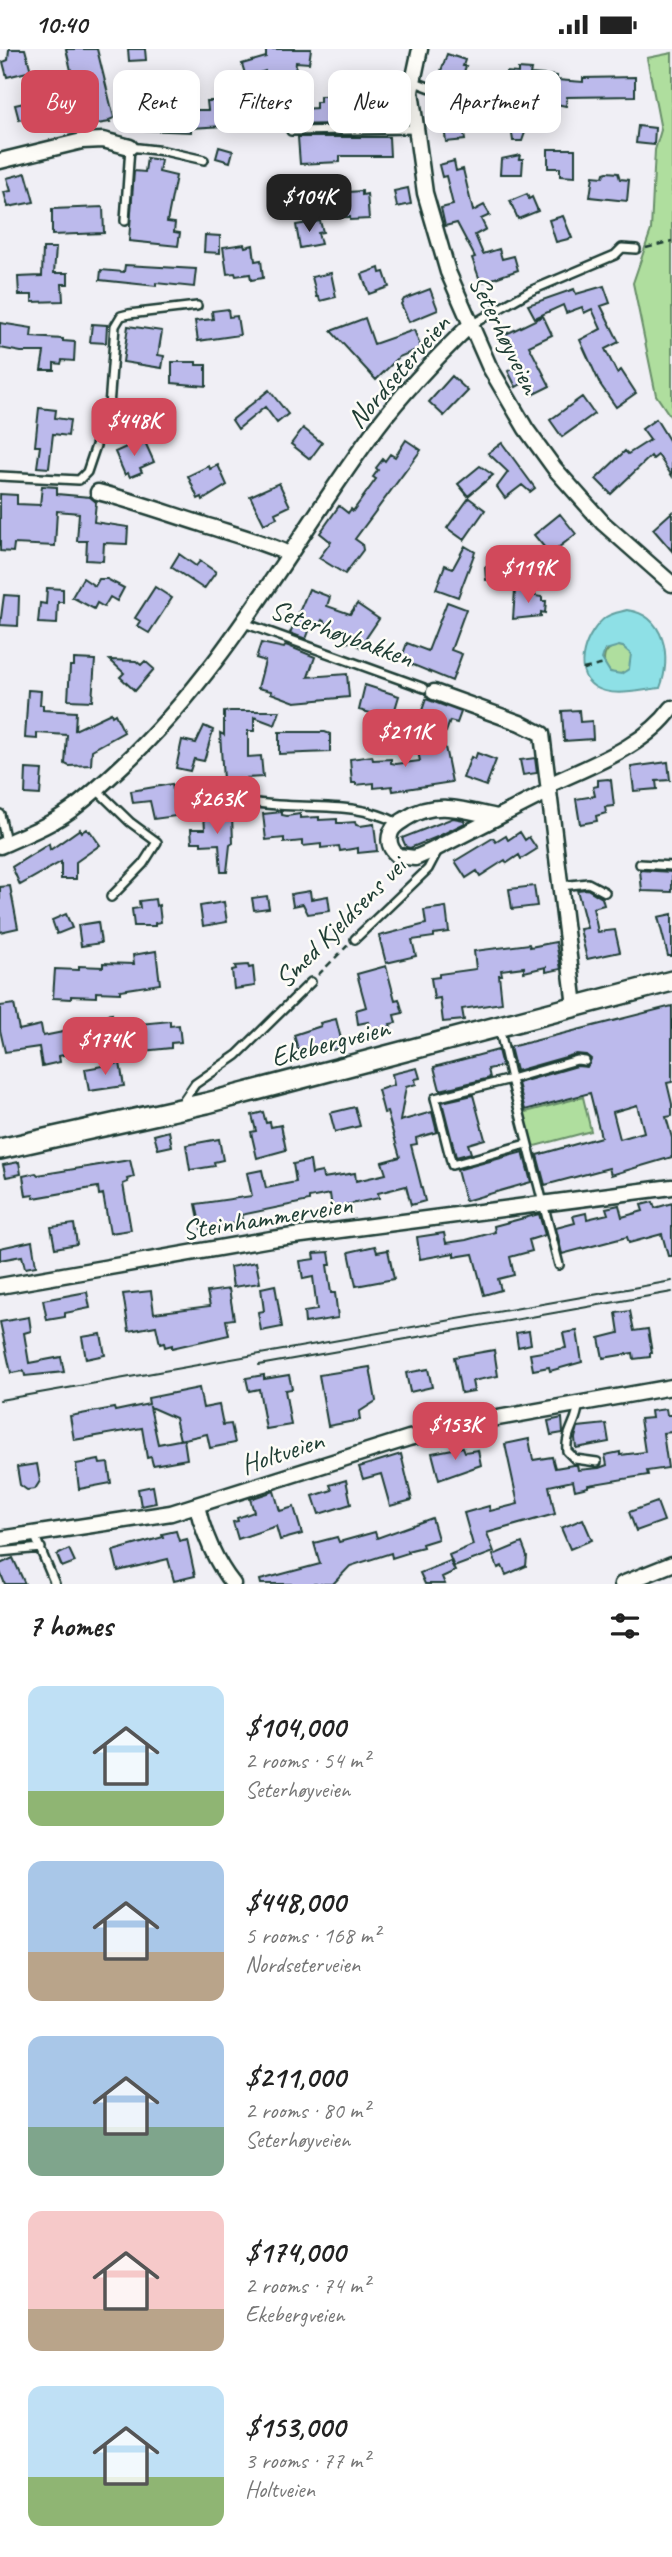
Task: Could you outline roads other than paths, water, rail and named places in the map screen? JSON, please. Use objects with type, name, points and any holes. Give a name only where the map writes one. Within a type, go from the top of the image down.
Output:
[{"type":"main road","name":"Ekebergveien","points":[[0,1149],[178,1110],[672,981]]},
{"type":"street","name":"Seterhøyveien","points":[[420,49],[412,81],[414,128],[422,184],[439,244],[489,366],[514,410],[555,469],[603,523],[672,584]]},
{"type":"street","points":[[0,162],[82,141],[103,140],[130,147]]},
{"type":"street","name":"Nordseterveien","points":[[3,845],[70,811],[134,755],[180,706],[243,623],[386,415],[433,361],[470,325]]},
{"type":"street","points":[[98,492],[153,506],[203,525],[261,541],[289,554]]},
{"type":"street","name":"Seterhøybakken","points":[[429,690],[520,723],[541,734],[575,1006]]},
{"type":"street","points":[[549,788],[657,730],[672,708]]},
{"type":"street","name":"Smed Kjeldsens vei","points":[[439,846],[549,788]]},
{"type":"street","points":[[439,846],[415,858],[398,856],[393,851],[390,835],[399,823],[424,809],[439,807],[497,817]]},
{"type":"street","name":"Steinhammerveien","points":[[0,1286],[271,1239],[672,1187]]},
{"type":"street","name":"Holtveien","points":[[0,1539],[38,1541],[171,1513],[397,1441],[475,1422],[672,1387]]},
{"type":"street","points":[[197,1506],[212,1548],[233,1584]]},
{"type":"street","points":[[622,1584],[672,1564]]},
{"type":"lane","points":[[412,81],[425,86]]},
{"type":"lane","points":[[314,130],[414,128]]},
{"type":"lane","points":[[125,221],[130,147],[204,160]]},
{"type":"lane","name":"Nordseterveien","points":[[470,325],[530,291],[615,255],[622,248],[636,249]]},
{"type":"lane","points":[[0,476],[79,480],[87,472],[109,407],[113,337],[117,320],[129,314],[197,306]]},
{"type":"lane","name":"Seterhøybakken","points":[[243,623],[429,690]]},
{"type":"lane","points":[[96,790],[130,822],[157,842],[143,864],[111,897]]},
{"type":"lane","points":[[214,794],[256,803],[342,807],[381,814],[399,823]]},
{"type":"lane","points":[[0,814],[3,845]]},
{"type":"lane","name":"Smed Kjeldsens vei","points":[[355,939],[428,869],[439,846]]},
{"type":"lane","points":[[640,864],[672,866]]},
{"type":"lane","points":[[561,886],[588,883],[605,892]]},
{"type":"lane","name":"Smed Kjeldsens vei","points":[[178,1110],[195,1084],[237,1055],[311,982]]},
{"type":"lane","points":[[499,1026],[526,1144],[559,1265]]},
{"type":"lane","points":[[526,1144],[452,1165],[435,1098],[577,1060],[585,1061]]},
{"type":"lane","points":[[578,1403],[578,1411],[568,1431],[567,1451],[575,1459],[597,1462]]},
{"type":"lane","points":[[0,1552],[38,1541],[55,1584]]},
{"type":"water","points":[[627,610],[650,620],[662,639],[665,663],[660,688],[610,692],[595,687],[583,671],[584,651],[599,623],[606,617]],"holes":[[[623,647],[631,654],[629,669],[621,674],[610,672],[602,659],[605,650]]]},
{"type":"tram line","points":[[0,1400],[672,1281]]},
{"type":"tram line","points":[[259,1365],[672,1292]]}]
